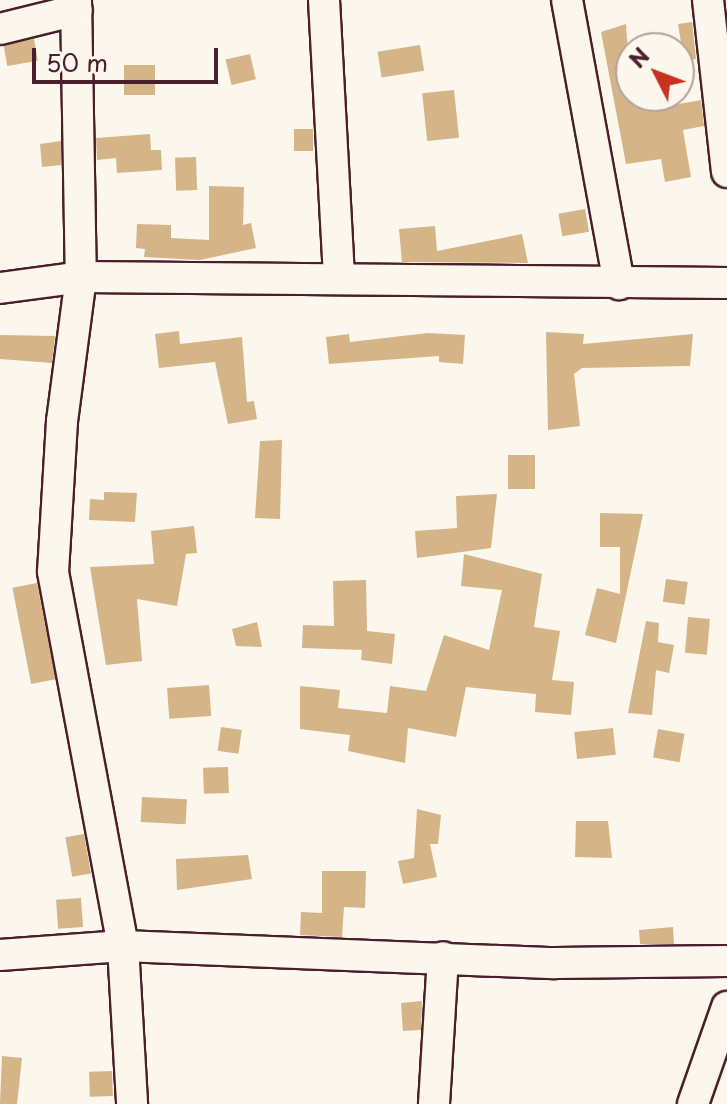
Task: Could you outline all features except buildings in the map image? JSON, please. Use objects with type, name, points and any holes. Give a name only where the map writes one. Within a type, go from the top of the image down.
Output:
[{"type":"street","points":[[324,0],[339,279]]},
{"type":"street","points":[[567,0],[619,284]]},
{"type":"street","points":[[708,0],[727,172]]},
{"type":"street","points":[[0,29],[76,5],[81,277],[62,421],[53,572],[123,946],[132,1104]]},
{"type":"street","points":[[0,288],[81,277],[727,283]]},
{"type":"street","points":[[0,955],[123,946],[443,957],[727,961]]},
{"type":"street","points":[[434,1104],[443,957]]},
{"type":"street","points":[[693,1104],[727,1007]]}]
